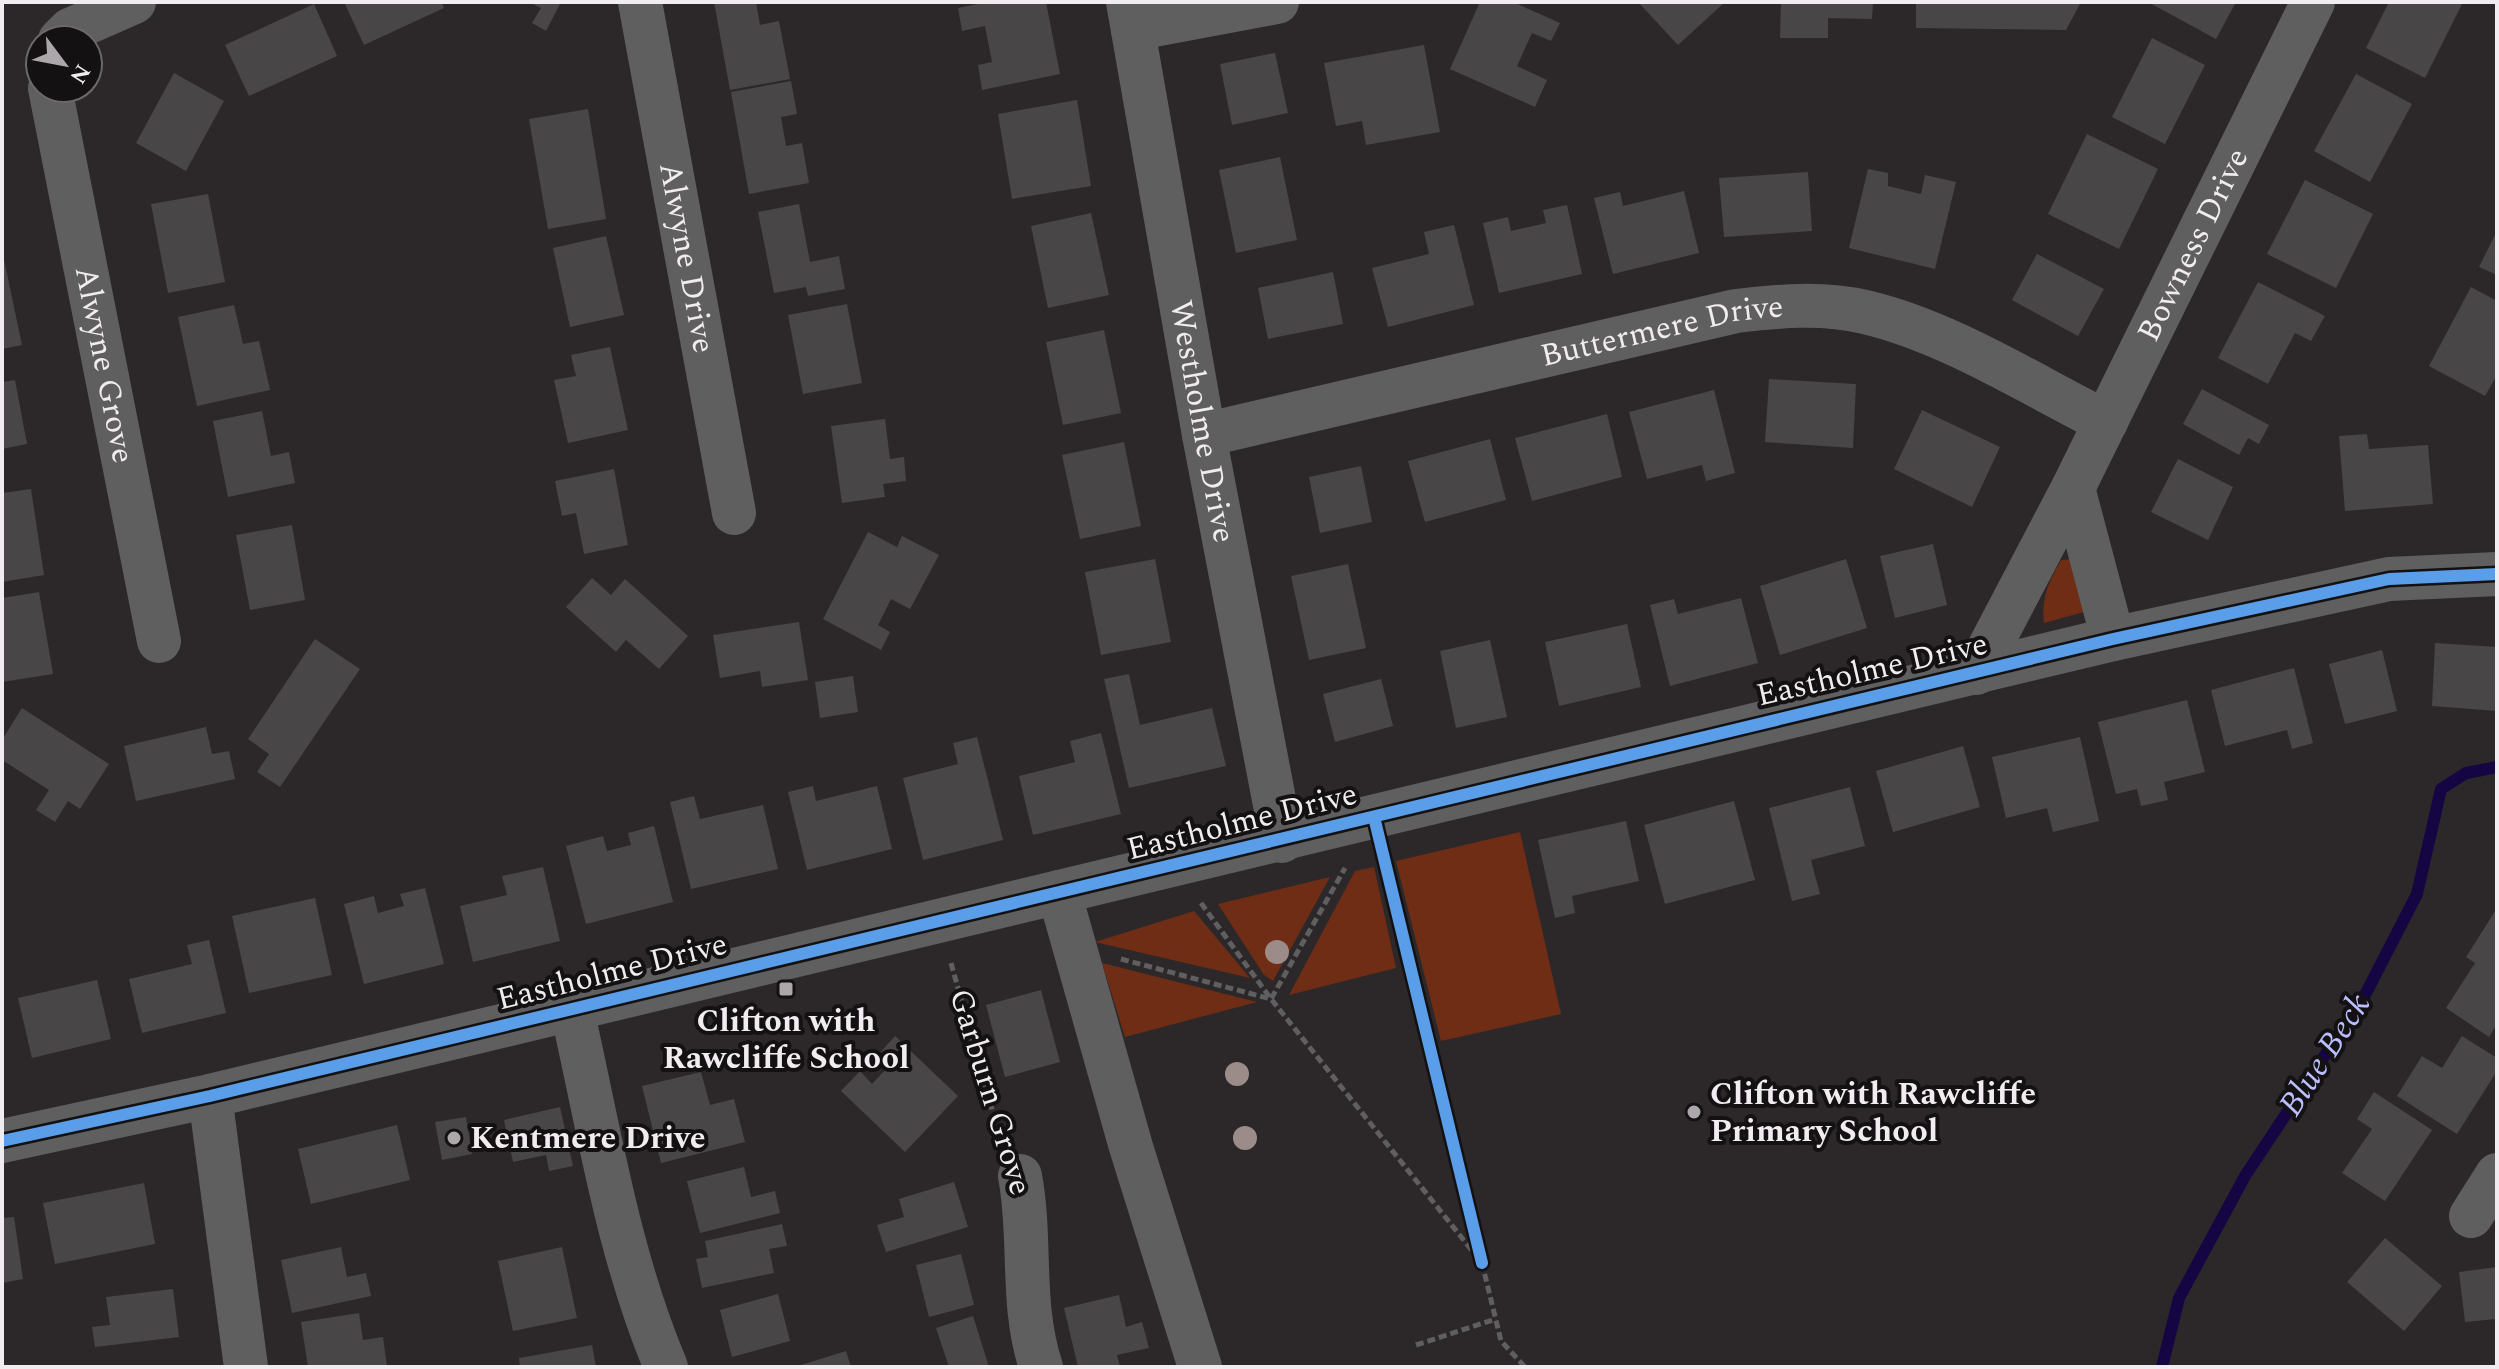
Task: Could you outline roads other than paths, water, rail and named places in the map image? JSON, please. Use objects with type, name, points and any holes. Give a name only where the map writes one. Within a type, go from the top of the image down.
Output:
[{"type":"street","points":[[84,24],[134,2]]},
{"type":"street","name":"Alwyne Drive","points":[[640,2],[734,513]]},
{"type":"street","points":[[1130,16],[1277,2]]},
{"type":"street","name":"Bowness Drive","points":[[1976,673],[2073,488],[2313,2]]},
{"type":"street","name":"Westholme Drive","points":[[1130,16],[1204,435],[1282,841]]},
{"type":"street","name":"Alwyne Grove","points":[[53,104],[159,641]]},
{"type":"street","name":"Buttermere Drive","points":[[1204,435],[1736,311],[1784,305],[1851,309],[1902,322],[2106,422]]},
{"type":"street","points":[[2073,488],[2113,639]]},
{"type":"street","name":"Eastholme Drive","points":[[2,1141],[210,1096],[572,1010],[2113,639],[2389,579],[2495,566]]},
{"type":"street","points":[[1059,892],[1131,1147],[1200,1367]]},
{"type":"street","points":[[572,1010],[628,1257],[645,1317],[666,1367]]},
{"type":"street","points":[[210,1096],[246,1367]]},
{"type":"street","points":[[2471,1216],[2497,1175]]},
{"type":"street","name":"Garburn Grove","points":[[1036,1199],[1025,1263],[1028,1321],[1041,1367]]},
{"type":"waterway","name":"Blue Beck","points":[[2162,1367],[2179,1298],[2245,1176],[2365,995],[2417,894],[2441,789],[2466,773],[2497,767]]},
{"type":"place","name":"Clifton with Rawcliffe School","points":[[786,989]]},
{"type":"place","name":"Clifton with Rawcliffe Primary School","points":[[1694,1112]]},
{"type":"place","name":"Kentmere Drive","points":[[454,1138]]}]
